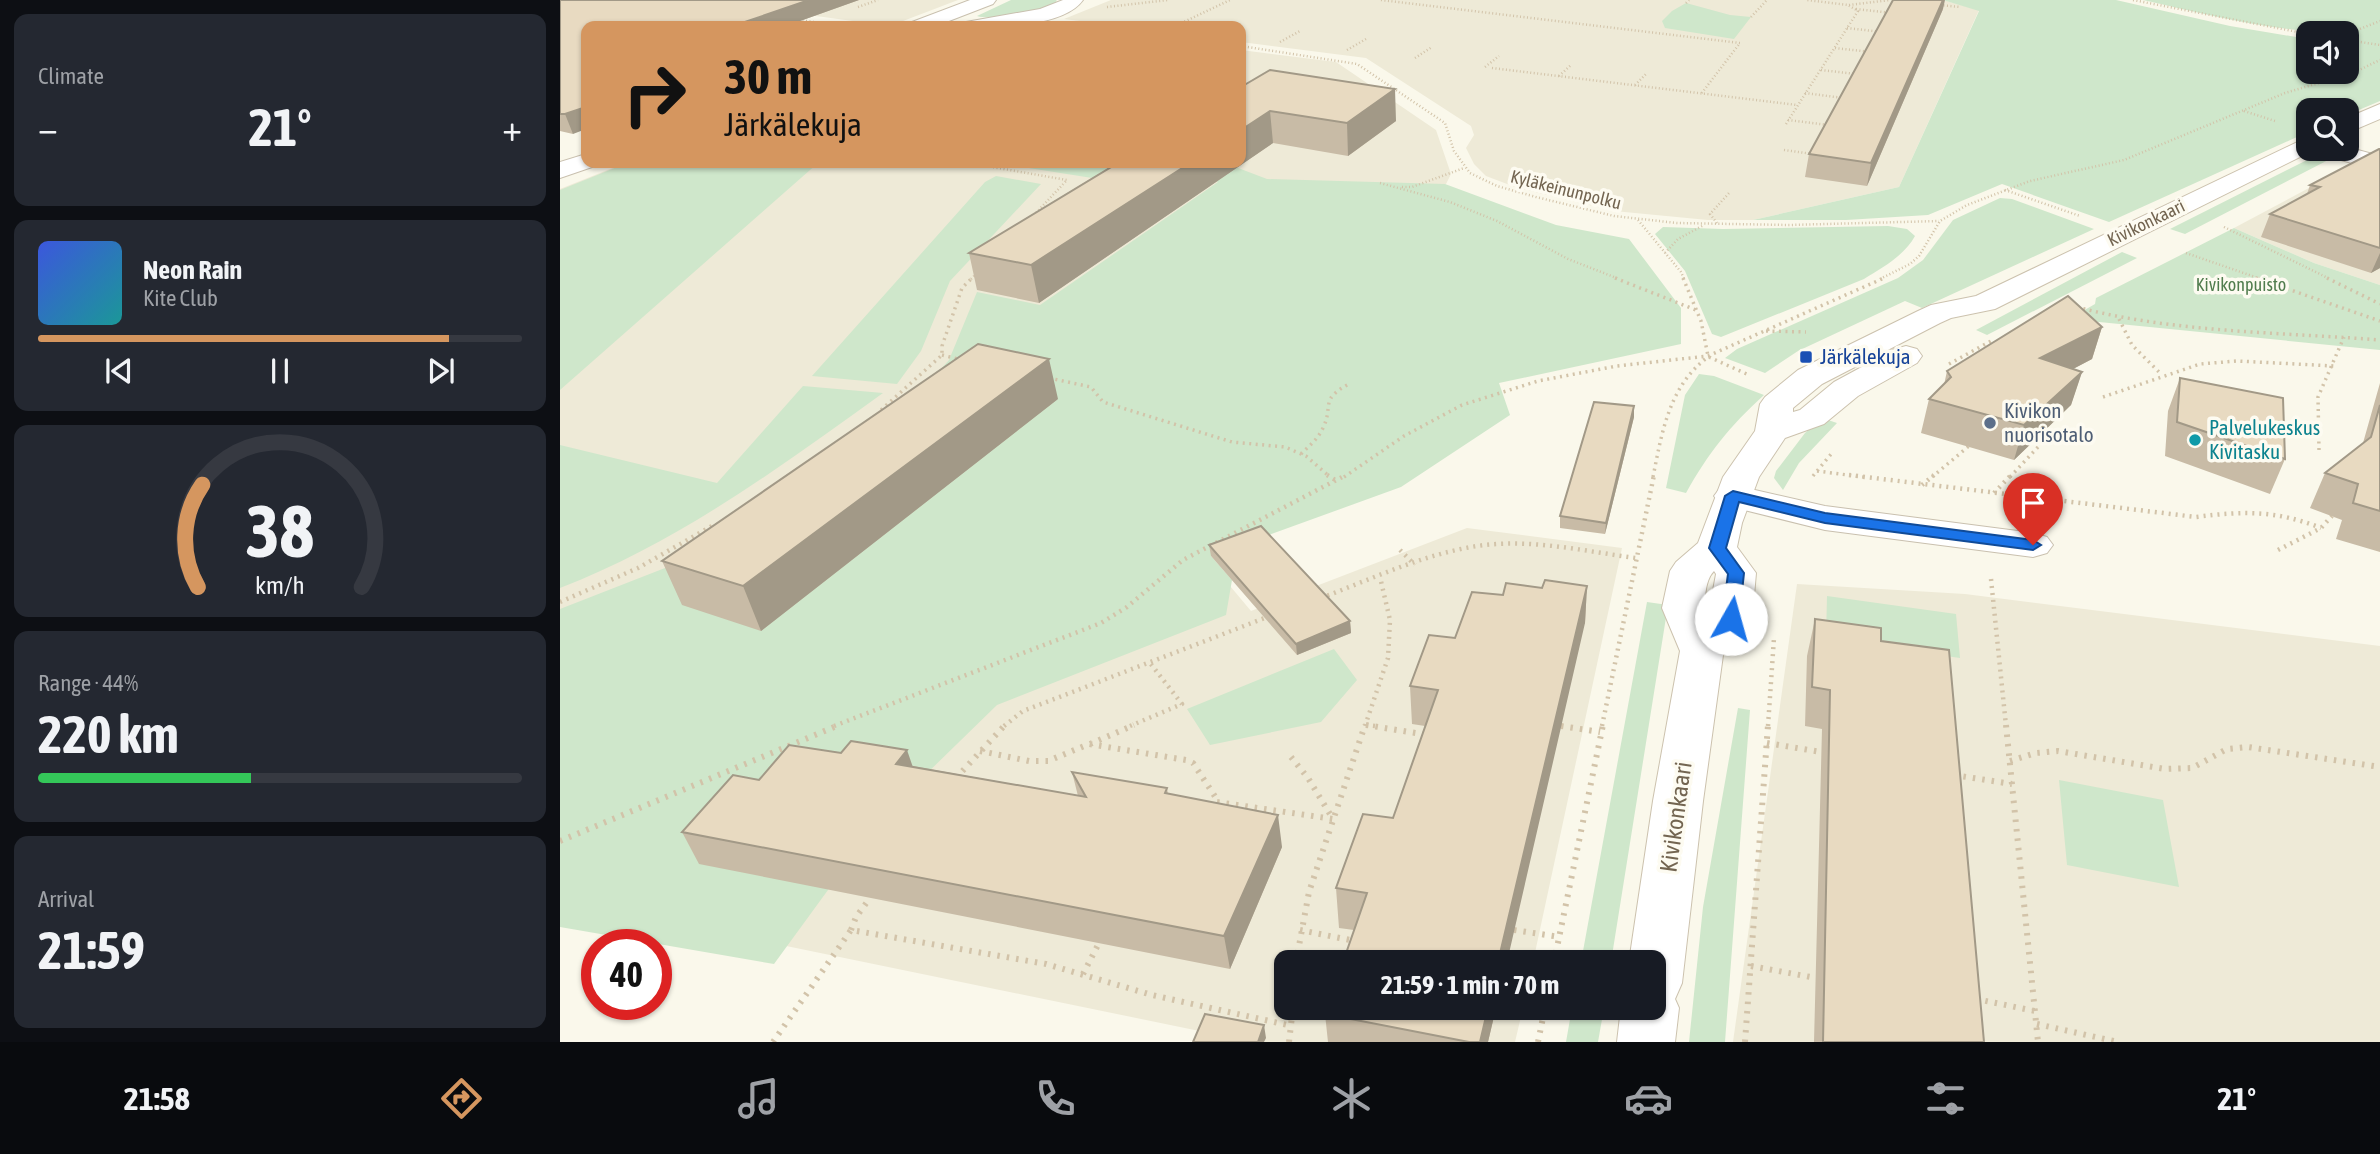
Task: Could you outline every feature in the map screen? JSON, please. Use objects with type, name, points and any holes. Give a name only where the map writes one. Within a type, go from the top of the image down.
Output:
[{"type":"street","points":[[932,21],[987,0]]},
{"type":"street","points":[[994,21],[1071,3]]},
{"type":"street","points":[[2359,121],[2380,111]]},
{"type":"street","name":"Kivikonkaari","points":[[1658,950],[1702,651],[1731,619],[1736,573],[1717,548],[1733,496],[1756,453],[1772,431],[1812,417],[1870,374],[1970,324],[1984,303],[2296,150]]},
{"type":"street","points":[[2359,158],[2380,164]]},
{"type":"street","points":[[560,171],[581,163]]},
{"type":"street","points":[[1733,496],[1825,518],[2033,545]]},
{"type":"street","points":[[1646,1042],[1649,1020]]},
{"type":"path","points":[[858,7],[878,0]]},
{"type":"path","points":[[1071,3],[1087,10],[1168,0]]},
{"type":"path","points":[[1186,21],[1230,0]]},
{"type":"path","points":[[1381,0],[1740,43],[1701,94]]},
{"type":"path","points":[[1751,17],[1767,0]]},
{"type":"path","points":[[1807,0],[1848,5],[1872,0],[1890,0]]},
{"type":"path","points":[[2133,0],[2296,32]]},
{"type":"path","points":[[1933,4],[1960,7]]},
{"type":"path","points":[[1848,5],[1856,9],[1893,13]]},
{"type":"path","points":[[1833,126],[1787,122],[1857,13],[1856,9]]},
{"type":"path","points":[[790,19],[805,21]]},
{"type":"path","points":[[2359,30],[2380,22]]},
{"type":"path","points":[[1847,28],[1883,32]]},
{"type":"path","points":[[1280,42],[1300,31]]},
{"type":"path","points":[[1347,50],[1366,39]]},
{"type":"path","points":[[2359,42],[2380,45]]},
{"type":"path","points":[[1246,47],[1357,64],[1444,123],[1449,140],[1464,168],[1412,187],[1397,188]]},
{"type":"path","points":[[1415,58],[1432,47]]},
{"type":"path","points":[[1835,48],[1872,52]]},
{"type":"path","points":[[1485,67],[1499,56]]},
{"type":"path","points":[[1557,950],[1662,434],[1674,396],[1682,379],[1692,367],[1723,348],[1864,288],[1910,264],[1919,256],[1940,220],[2004,190],[2030,181],[2124,160],[2285,93],[2353,73],[2380,60]]},
{"type":"path","points":[[1559,76],[1571,65]]},
{"type":"path","points":[[1492,68],[1797,106]]},
{"type":"path","points":[[1821,70],[1860,75]]},
{"type":"path","points":[[1635,85],[1646,74]]},
{"type":"path","points":[[1805,93],[1847,99]]},
{"type":"path","points":[[1784,150],[1817,155]]},
{"type":"path","points":[[998,168],[1068,180],[1029,219]]},
{"type":"path","name":"Kyläkeinunpolku","points":[[1464,168],[1482,179],[1514,191],[1637,220],[1706,224],[1940,220]]},
{"type":"path","points":[[1380,183],[1450,202],[1497,221],[1568,259],[1696,310]]},
{"type":"path","points":[[2004,190],[2080,216]]},
{"type":"path","points":[[1718,224],[1710,214],[1730,192]]},
{"type":"path","points":[[1637,220],[1681,272],[1696,310],[1708,356]]},
{"type":"path","points":[[1665,253],[1678,239],[1706,224]]},
{"type":"path","points":[[2221,225],[2380,304]]},
{"type":"path","points":[[2186,253],[2380,321]]},
{"type":"path","points":[[875,416],[942,355],[942,346],[962,288],[981,268]]},
{"type":"path","points":[[2070,304],[2118,318],[2380,340]]},
{"type":"path","points":[[2118,318],[2132,345],[2162,375]]},
{"type":"path","points":[[2319,450],[2318,397],[2344,337]]},
{"type":"path","points":[[942,355],[969,361]]},
{"type":"path","points":[[560,841],[766,753],[1101,623],[1127,607],[1183,560],[1337,481],[1416,430],[1462,405],[1538,380],[1617,366],[1708,356],[1753,377]]},
{"type":"path","points":[[2103,397],[2200,364],[2237,360],[2333,366]]},
{"type":"path","points":[[1037,376],[1091,387],[1103,402],[1231,442],[1285,447],[1301,454],[1320,471],[1337,481]]},
{"type":"path","points":[[1301,454],[1316,440],[1328,419],[1326,404],[1336,391],[1349,384]]},
{"type":"path","points":[[1922,485],[1969,446]]},
{"type":"path","points":[[1993,493],[2039,446]]},
{"type":"path","points":[[1816,471],[2196,517],[2255,509],[2290,515],[2320,527]]},
{"type":"path","points":[[2277,550],[2320,527],[2332,516]]},
{"type":"path","points":[[560,602],[592,590],[688,542],[717,523]]},
{"type":"path","points":[[1987,539],[2038,1042]]},
{"type":"path","points":[[1308,603],[1466,548],[1517,543],[1636,558]]},
{"type":"path","points":[[1400,550],[1415,565]]},
{"type":"path","points":[[1298,950],[1300,930],[1333,820],[1388,658],[1390,620],[1380,576]]},
{"type":"path","points":[[953,782],[1006,724],[1023,711],[1273,615]]},
{"type":"path","points":[[1745,1042],[1775,628]]},
{"type":"path","points":[[980,751],[1029,761],[1048,761],[1182,704],[1150,663]]},
{"type":"path","points":[[1366,724],[1436,737]]},
{"type":"path","points":[[1561,726],[1600,732]]},
{"type":"path","points":[[1767,743],[1821,752]]},
{"type":"path","points":[[1089,744],[1193,763],[1218,801]]},
{"type":"path","points":[[2010,761],[2036,753],[2058,751],[2165,769],[2192,768],[2227,749],[2248,747],[2380,767]]},
{"type":"path","points":[[1291,757],[1308,778],[1333,820]]},
{"type":"path","points":[[1945,774],[2012,784]]},
{"type":"path","points":[[1209,805],[1218,801],[1333,820]]},
{"type":"path","points":[[773,1042],[852,930],[856,917],[870,898]]},
{"type":"path","points":[[852,930],[1046,964],[1152,995],[1292,1026]]},
{"type":"path","points":[[1300,930],[1367,943]]},
{"type":"path","points":[[1514,930],[1560,937]]},
{"type":"path","points":[[1083,974],[1099,943]]},
{"type":"path","points":[[1751,966],[1816,978]]},
{"type":"path","points":[[1962,996],[2035,1011]]},
{"type":"path","points":[[1289,1042],[1292,1020]]},
{"type":"path","points":[[1538,1042],[1543,1020]]},
{"type":"path","points":[[2037,1024],[2118,1042]]},
{"type":"shaded area","points":[[697,0],[958,0],[903,21],[853,21]]},
{"type":"shaded area","points":[[1111,0],[1943,0],[1979,10],[1899,187],[1753,220],[1708,220],[1614,211],[1515,187],[1486,176],[1474,164],[1466,148],[1474,135],[1471,126],[1366,58],[1246,43],[1246,21],[1064,19]]},
{"type":"shaded area","points":[[1246,51],[1336,62],[1436,130],[1451,174],[1446,184],[560,757],[560,189],[612,168],[1246,168]]},
{"type":"shaded area","points":[[2350,166],[2380,174],[2380,285],[2314,263],[2234,228]]},
{"type":"shaded area","points":[[1467,528],[1622,548],[1536,950],[1274,950],[1274,1020],[1520,1020],[1515,1042],[1211,1042],[1214,1034],[597,907],[1220,574],[1251,611]]},
{"type":"shaded area","points":[[1797,584],[1965,594],[2380,646],[2380,1042],[1733,1042]]},
{"type":"green space","points":[[1011,0],[1057,1],[1042,9],[1018,14],[977,16]]},
{"type":"green space","points":[[1943,0],[2116,0],[2230,26],[2296,37],[2296,84],[2359,84],[2359,21],[2296,21],[2296,30],[2143,0],[2380,0],[2380,101],[2359,110],[2359,98],[2296,98],[2296,137],[2109,222],[2002,184],[1928,215],[1846,220],[1753,220],[1899,187],[1979,11]]},
{"type":"green space","points":[[1686,3],[1730,15],[1751,17],[1734,39],[1665,28],[1662,21]]},
{"type":"green space","points":[[2305,161],[2326,161],[2185,234],[2170,229]]},
{"type":"green space","points":[[615,168],[812,168],[560,390],[560,190]]},
{"type":"green space","points":[[1029,168],[1238,168],[1267,179],[1445,184],[1556,225],[1629,239],[1681,308],[1681,344],[1499,383],[1510,415],[1401,487],[1211,556],[1232,580],[1226,615],[997,705],[918,782],[828,890],[774,964],[672,946],[672,929],[581,931],[560,927],[560,609],[665,568],[716,537],[930,381],[949,360],[977,292],[1040,305],[1218,182],[1165,172],[1143,186]]},
{"type":"green space","points":[[996,176],[1041,184],[950,281],[921,351],[897,384],[812,376],[985,182]]},
{"type":"green space","points":[[2000,198],[2012,199],[2094,229],[1922,308],[1905,301],[1798,351],[1765,373],[1725,358],[1737,349],[1898,278],[1923,260],[1953,220]]},
{"type":"green space","points":[[1888,226],[1907,229],[1915,236],[1899,255],[1886,265],[1864,279],[1721,337],[1712,334],[1685,271],[1655,234],[1663,227],[1723,229]]},
{"type":"green space","name":"Kivikonpuisto","points":[[2234,228],[2314,263],[2380,285],[2380,350],[2069,319],[2095,304],[2096,298]]},
{"type":"green space","points":[[2122,252],[2137,258],[1987,335],[1976,330]]},
{"type":"green space","points":[[1699,374],[1714,376],[1764,395],[1721,441],[1686,493],[1666,488],[1685,395]]},
{"type":"green space","points":[[803,386],[883,393],[767,475],[687,526],[646,549],[560,588],[560,445],[717,483]]},
{"type":"green space","points":[[1822,418],[1837,423],[1799,463],[1783,490],[1774,478],[1776,471],[1805,433]]},
{"type":"green space","points":[[1827,596],[1956,614],[1960,658],[1826,639]]},
{"type":"green space","points":[[1647,602],[1668,605],[1613,950],[1583,950]]},
{"type":"green space","points":[[1334,649],[1357,680],[1321,722],[1210,745],[1187,709]]},
{"type":"green space","points":[[1738,708],[1750,710],[1725,1042],[1689,1042],[1703,907]]},
{"type":"green space","points":[[2059,780],[2163,800],[2179,887],[2067,865]]},
{"type":"green space","points":[[1570,1020],[1602,1020],[1598,1042],[1566,1042]]},
{"type":"building","points":[[560,0],[809,0],[748,21],[581,21],[581,109],[560,114]]},
{"type":"building","points":[[1893,0],[1943,0],[1871,163],[1809,154]]},
{"type":"building","points":[[1270,70],[1395,89],[1347,123],[1270,111],[1246,127],[1246,84]]},
{"type":"building","points":[[2380,149],[2380,248],[2270,214],[2320,187],[2310,185]]},
{"type":"building","points":[[1110,168],[1182,168],[1031,265],[969,253]]},
{"type":"building","points":[[2068,296],[2102,327],[2040,358],[2082,372],[2024,425],[1929,399],[1951,377],[1947,371]]},
{"type":"building","points":[[978,344],[1049,359],[743,586],[662,561]]},
{"type":"building","points":[[2180,378],[2283,398],[2285,459],[2177,422]]},
{"type":"building","points":[[1594,402],[1634,406],[1606,523],[1560,516]]},
{"type":"building","points":[[2380,405],[2380,511],[2353,503],[2358,484],[2325,473],[2371,437]]},
{"type":"building","points":[[1261,526],[1350,621],[1296,644],[1209,545]]},
{"type":"building","points":[[1545,580],[1587,586],[1501,950],[1347,950],[1367,893],[1336,888],[1363,814],[1393,818],[1438,690],[1410,686],[1429,635],[1455,638],[1472,592],[1503,595],[1506,583],[1542,588]]},
{"type":"building","points":[[1815,619],[1881,628],[1881,641],[1949,650],[1984,1042],[1823,1042],[1830,690],[1812,687]]},
{"type":"building","points":[[851,741],[907,750],[896,764],[1086,797],[1072,772],[1167,788],[1165,793],[1278,815],[1224,936],[682,832],[733,775],[759,780],[789,745],[841,753]]},
{"type":"building","points":[[1205,1014],[1264,1025],[1258,1042],[1193,1042]]},
{"type":"building","points":[[1356,1020],[1485,1020],[1480,1042]]},
{"type":"place","name":"Järkälekuja","points":[[1806,357]]},
{"type":"place","name":"Kivikon nuorisotalo","points":[[1990,423]]},
{"type":"place","name":"Palvelukeskus Kivitasku","points":[[2195,440]]},
{"type":"route","points":[[1731,619],[1736,573],[1717,548],[1733,496],[1825,518],[2033,545]]}]
